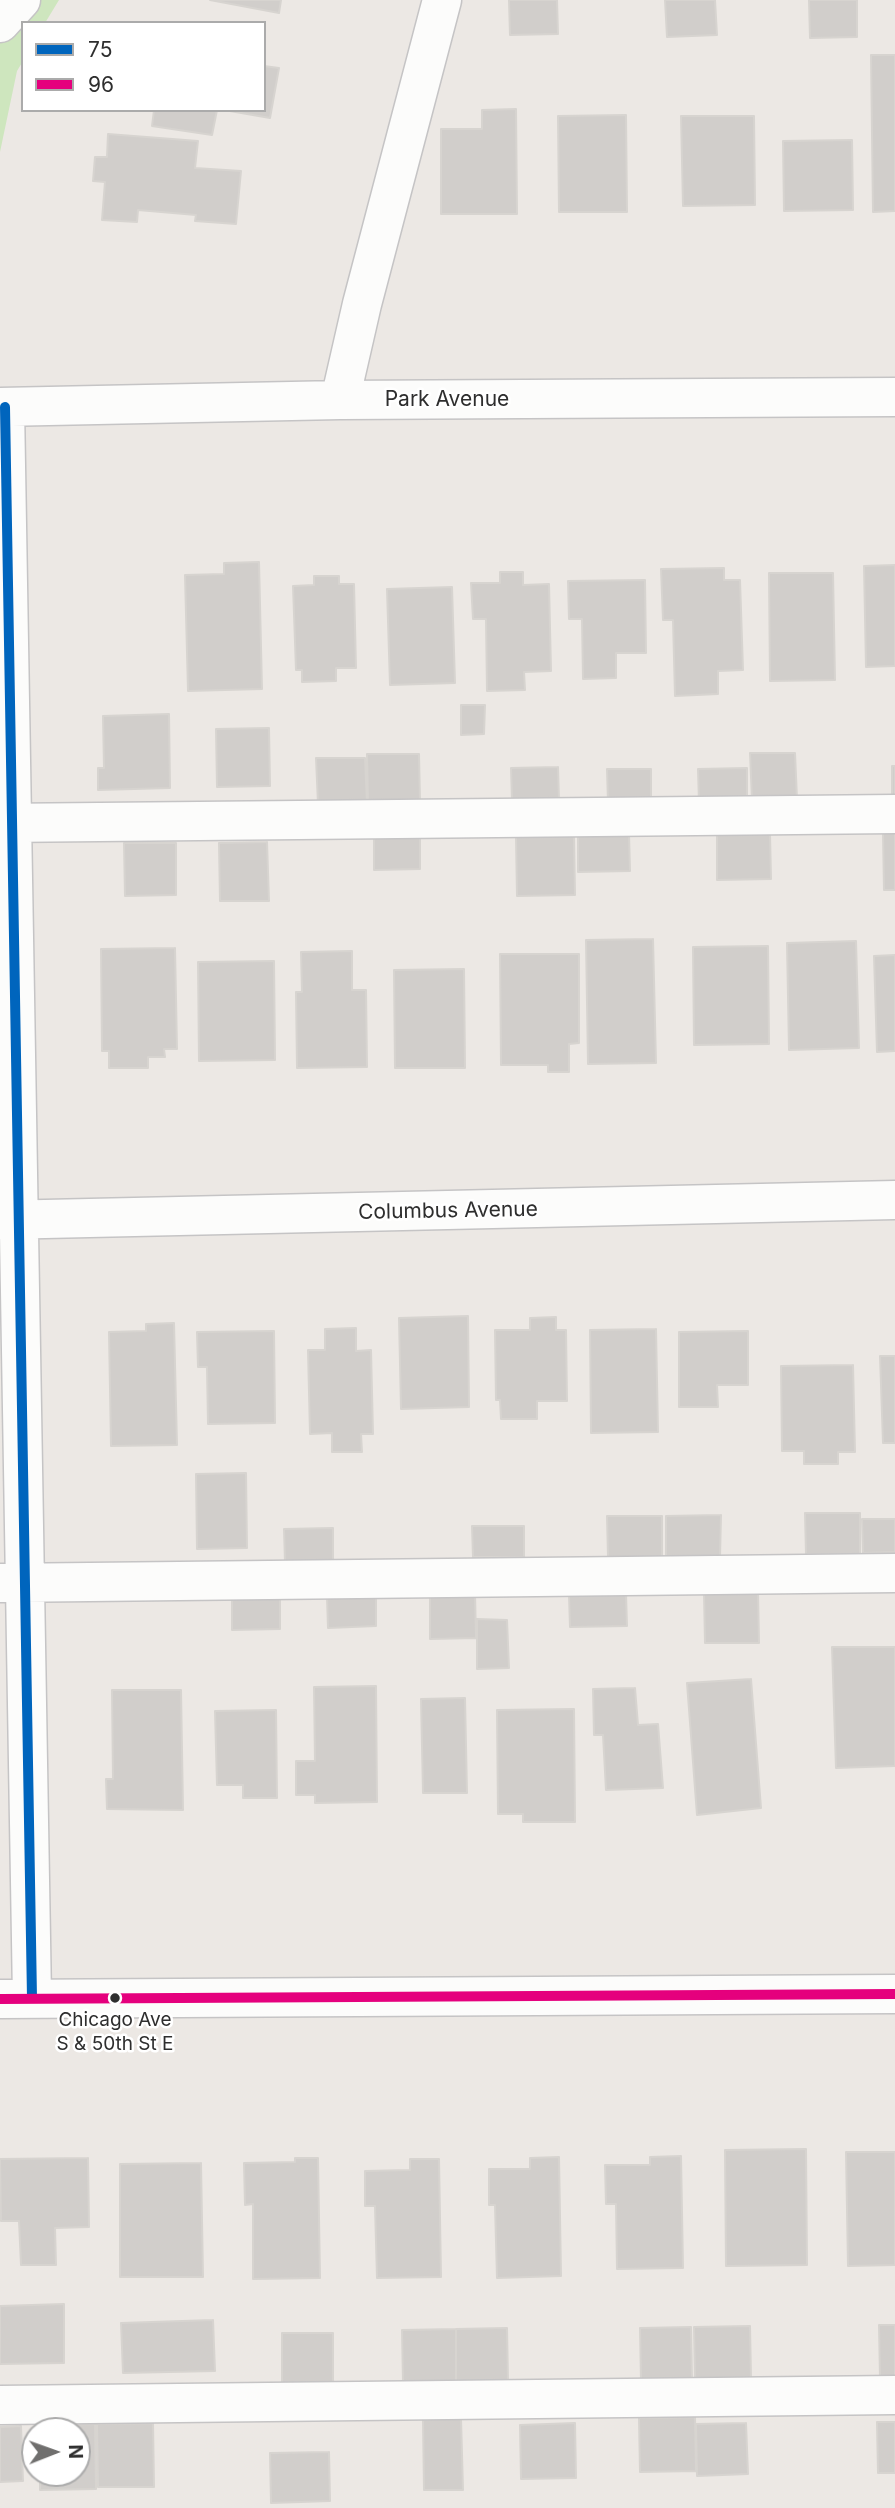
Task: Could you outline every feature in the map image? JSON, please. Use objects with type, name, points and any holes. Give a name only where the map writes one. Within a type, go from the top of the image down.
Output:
[{"type":"street","points":[[0,23],[22,0]]},
{"type":"street","points":[[340,400],[362,304],[442,0]]},
{"type":"street","name":"Park Avenue","points":[[2,407],[340,400],[895,397]]},
{"type":"street","points":[[2,407],[16,1998],[895,1994]]},
{"type":"street","points":[[5,823],[895,814]]},
{"type":"street","name":"Columbus Avenue","points":[[8,1220],[895,1200]]},
{"type":"street","points":[[11,1583],[895,1573]]},
{"type":"street","points":[[0,2405],[895,2395]]},
{"type":"green space","points":[[0,0],[59,0],[46,21],[21,21],[21,64],[17,71],[0,152]]},
{"type":"building","points":[[210,0],[281,0],[279,13]]},
{"type":"building","points":[[509,0],[557,0],[558,34],[510,35]]},
{"type":"building","points":[[665,0],[715,0],[717,35],[667,37]]},
{"type":"building","points":[[809,0],[857,0],[857,37],[810,38]]},
{"type":"building","points":[[871,55],[895,55],[895,211],[873,212]]},
{"type":"building","points":[[266,66],[279,68],[270,118],[236,112],[266,112]]},
{"type":"building","points":[[516,109],[517,214],[441,214],[441,129],[482,129],[482,110]]},
{"type":"building","points":[[154,112],[217,112],[212,135],[152,126]]},
{"type":"building","points":[[626,115],[627,212],[559,212],[558,116]]},
{"type":"building","points":[[681,116],[754,116],[755,205],[683,206]]},
{"type":"building","points":[[108,134],[198,141],[195,168],[241,171],[236,224],[195,221],[196,215],[138,210],[137,222],[102,220],[105,182],[93,181],[95,157],[107,157]]},
{"type":"building","points":[[852,140],[853,210],[784,211],[783,141]]},
{"type":"building","points":[[259,562],[262,689],[188,691],[185,575],[224,574],[224,563]]},
{"type":"building","points":[[895,565],[895,666],[866,667],[864,566]]},
{"type":"building","points":[[724,568],[724,580],[740,580],[743,670],[718,671],[718,694],[675,696],[673,620],[663,620],[661,569]]},
{"type":"building","points":[[500,572],[523,572],[523,585],[549,584],[551,671],[524,672],[525,690],[487,691],[486,619],[473,619],[471,583],[500,583]]},
{"type":"building","points":[[769,573],[833,573],[835,680],[770,681]]},
{"type":"building","points":[[314,576],[339,576],[339,584],[354,584],[356,668],[336,668],[336,681],[302,682],[302,670],[296,670],[293,586],[314,585]]},
{"type":"building","points":[[645,580],[646,653],[616,653],[616,678],[583,679],[582,619],[569,619],[568,581]]},
{"type":"building","points":[[452,587],[455,683],[390,685],[387,589]]},
{"type":"building","points":[[461,705],[485,705],[484,734],[461,735]]},
{"type":"building","points":[[169,714],[170,788],[98,790],[98,768],[104,768],[103,716]]},
{"type":"building","points":[[269,728],[270,786],[217,787],[216,729]]},
{"type":"building","points":[[750,753],[795,753],[797,799],[752,800]]},
{"type":"building","points":[[367,754],[419,754],[420,802],[368,803]]},
{"type":"building","points":[[316,758],[365,758],[367,803],[318,804]]},
{"type":"building","points":[[892,766],[895,766],[895,799],[892,799]]},
{"type":"building","points":[[558,767],[559,800],[512,801],[511,768]]},
{"type":"building","points":[[747,768],[747,802],[699,803],[698,769]]},
{"type":"building","points":[[607,769],[651,769],[651,802],[608,803]]},
{"type":"building","points":[[883,833],[895,833],[895,890],[884,890]]},
{"type":"building","points":[[578,834],[629,834],[630,871],[578,872]]},
{"type":"building","points":[[770,834],[771,879],[717,880],[717,835]]},
{"type":"building","points":[[574,836],[575,895],[517,896],[516,837]]},
{"type":"building","points":[[374,837],[420,837],[420,869],[374,870]]},
{"type":"building","points":[[267,842],[269,901],[220,901],[219,843]]},
{"type":"building","points":[[124,843],[176,843],[176,895],[125,896]]},
{"type":"building","points":[[653,939],[656,1063],[588,1064],[586,940]]},
{"type":"building","points":[[856,941],[859,1048],[789,1050],[787,943]]},
{"type":"building","points":[[768,946],[769,1044],[694,1045],[693,947]]},
{"type":"building","points":[[175,948],[177,1049],[164,1049],[165,1057],[148,1057],[148,1068],[109,1068],[109,1051],[102,1051],[101,949]]},
{"type":"building","points":[[352,951],[352,990],[366,990],[367,1067],[297,1068],[296,992],[302,992],[301,952]]},
{"type":"building","points":[[500,954],[579,954],[579,1043],[569,1044],[569,1072],[548,1072],[548,1065],[501,1065]]},
{"type":"building","points":[[895,955],[895,1051],[877,1052],[874,956]]},
{"type":"building","points":[[274,961],[275,1060],[199,1061],[198,962]]},
{"type":"building","points":[[464,969],[465,1068],[395,1068],[394,970]]},
{"type":"building","points":[[468,1316],[469,1407],[401,1409],[399,1318]]},
{"type":"building","points":[[556,1317],[556,1330],[566,1330],[567,1401],[537,1401],[537,1419],[501,1419],[500,1400],[496,1400],[495,1330],[530,1330],[530,1318]]},
{"type":"building","points":[[174,1323],[177,1445],[111,1446],[109,1332],[146,1331],[146,1324]]},
{"type":"building","points":[[356,1328],[356,1351],[371,1350],[373,1434],[361,1434],[362,1452],[332,1452],[332,1433],[310,1434],[308,1350],[325,1350],[325,1329]]},
{"type":"building","points":[[656,1329],[658,1432],[591,1433],[590,1330]]},
{"type":"building","points":[[274,1331],[275,1423],[208,1424],[207,1367],[198,1367],[197,1332]]},
{"type":"building","points":[[748,1331],[748,1385],[717,1385],[718,1407],[679,1407],[679,1332]]},
{"type":"building","points":[[880,1356],[895,1356],[895,1443],[883,1443]]},
{"type":"building","points":[[853,1365],[855,1452],[838,1452],[838,1464],[804,1464],[804,1451],[782,1451],[781,1366]]},
{"type":"building","points":[[246,1473],[247,1548],[197,1549],[196,1474]]},
{"type":"building","points":[[805,1513],[860,1513],[860,1554],[806,1554]]},
{"type":"building","points":[[721,1515],[720,1557],[666,1557],[666,1516]]},
{"type":"building","points":[[607,1516],[662,1516],[662,1557],[608,1557]]},
{"type":"building","points":[[862,1519],[895,1519],[895,1552],[863,1553]]},
{"type":"building","points":[[472,1526],[524,1526],[524,1557],[473,1557]]},
{"type":"building","points":[[333,1528],[333,1561],[285,1562],[284,1529]]},
{"type":"building","points":[[758,1592],[759,1643],[705,1643],[704,1593]]},
{"type":"building","points":[[475,1593],[476,1638],[430,1639],[430,1594]]},
{"type":"building","points":[[280,1594],[280,1629],[232,1630],[232,1595]]},
{"type":"building","points":[[626,1594],[627,1626],[570,1627],[569,1595]]},
{"type":"building","points":[[376,1595],[376,1626],[328,1628],[327,1597]]},
{"type":"building","points":[[477,1619],[507,1620],[509,1668],[477,1669]]},
{"type":"building","points":[[832,1647],[895,1647],[895,1766],[836,1768]]},
{"type":"building","points":[[751,1679],[761,1808],[697,1815],[687,1683]]},
{"type":"building","points":[[376,1686],[377,1802],[315,1803],[315,1795],[296,1795],[296,1761],[315,1761],[314,1687]]},
{"type":"building","points":[[635,1688],[638,1725],[658,1724],[663,1788],[606,1790],[603,1735],[594,1735],[593,1689]]},
{"type":"building","points":[[112,1690],[181,1690],[183,1810],[107,1809],[106,1779],[113,1779]]},
{"type":"building","points":[[465,1698],[467,1793],[423,1793],[421,1699]]},
{"type":"building","points":[[574,1709],[575,1822],[523,1822],[523,1814],[498,1814],[497,1710]]},
{"type":"building","points":[[276,1710],[277,1798],[243,1798],[243,1785],[217,1785],[215,1711]]},
{"type":"building","points":[[806,2149],[807,2265],[726,2266],[725,2150]]},
{"type":"building","points":[[846,2152],[895,2152],[895,2265],[848,2266]]},
{"type":"building","points":[[681,2156],[683,2268],[617,2269],[616,2204],[606,2204],[605,2165],[650,2165],[650,2157]]},
{"type":"building","points":[[559,2157],[561,2276],[497,2278],[495,2205],[489,2205],[489,2169],[530,2169],[530,2158]]},
{"type":"building","points":[[88,2158],[89,2227],[55,2228],[56,2265],[21,2265],[19,2221],[1,2221],[0,2159]]},
{"type":"building","points":[[295,2158],[318,2158],[320,2278],[253,2279],[253,2204],[245,2205],[244,2163],[295,2162]]},
{"type":"building","points":[[410,2159],[439,2159],[441,2277],[377,2278],[375,2206],[365,2206],[365,2171],[410,2170]]},
{"type":"building","points":[[201,2163],[203,2277],[120,2277],[120,2164]]},
{"type":"building","points":[[64,2304],[64,2363],[0,2364],[0,2306]]},
{"type":"building","points":[[213,2320],[215,2371],[123,2373],[121,2323]]},
{"type":"building","points":[[879,2325],[895,2325],[895,2377],[880,2378]]},
{"type":"building","points":[[750,2326],[751,2379],[695,2380],[694,2327]]},
{"type":"building","points":[[691,2327],[692,2380],[641,2381],[640,2328]]},
{"type":"building","points":[[507,2328],[508,2381],[456,2382],[456,2329]]},
{"type":"building","points":[[456,2329],[456,2382],[403,2382],[402,2330]]},
{"type":"building","points":[[282,2333],[333,2333],[333,2383],[282,2384]]},
{"type":"building","points":[[695,2417],[696,2471],[640,2472],[639,2418]]},
{"type":"building","points":[[461,2418],[463,2490],[424,2490],[423,2420]]},
{"type":"building","points":[[877,2422],[895,2422],[895,2473],[878,2473]]},
{"type":"building","points":[[153,2423],[154,2487],[98,2487],[97,2424]]},
{"type":"building","points":[[575,2423],[576,2478],[521,2479],[520,2425]]},
{"type":"building","points":[[746,2423],[748,2474],[697,2476],[696,2424]]},
{"type":"building","points":[[91,2424],[95,2424],[96,2489],[40,2490],[40,2487],[91,2487]]},
{"type":"building","points":[[21,2426],[21,2481],[0,2482],[0,2427]]},
{"type":"building","points":[[329,2452],[330,2501],[271,2503],[270,2453]]},
{"type":"transit line","name":"75","points":[[5,407],[32,1998]]},
{"type":"transit line","name":"96","points":[[0,1999],[895,1994]]},
{"type":"place","name":"Chicago Ave S & 50th St E","points":[[115,1998]]}]
